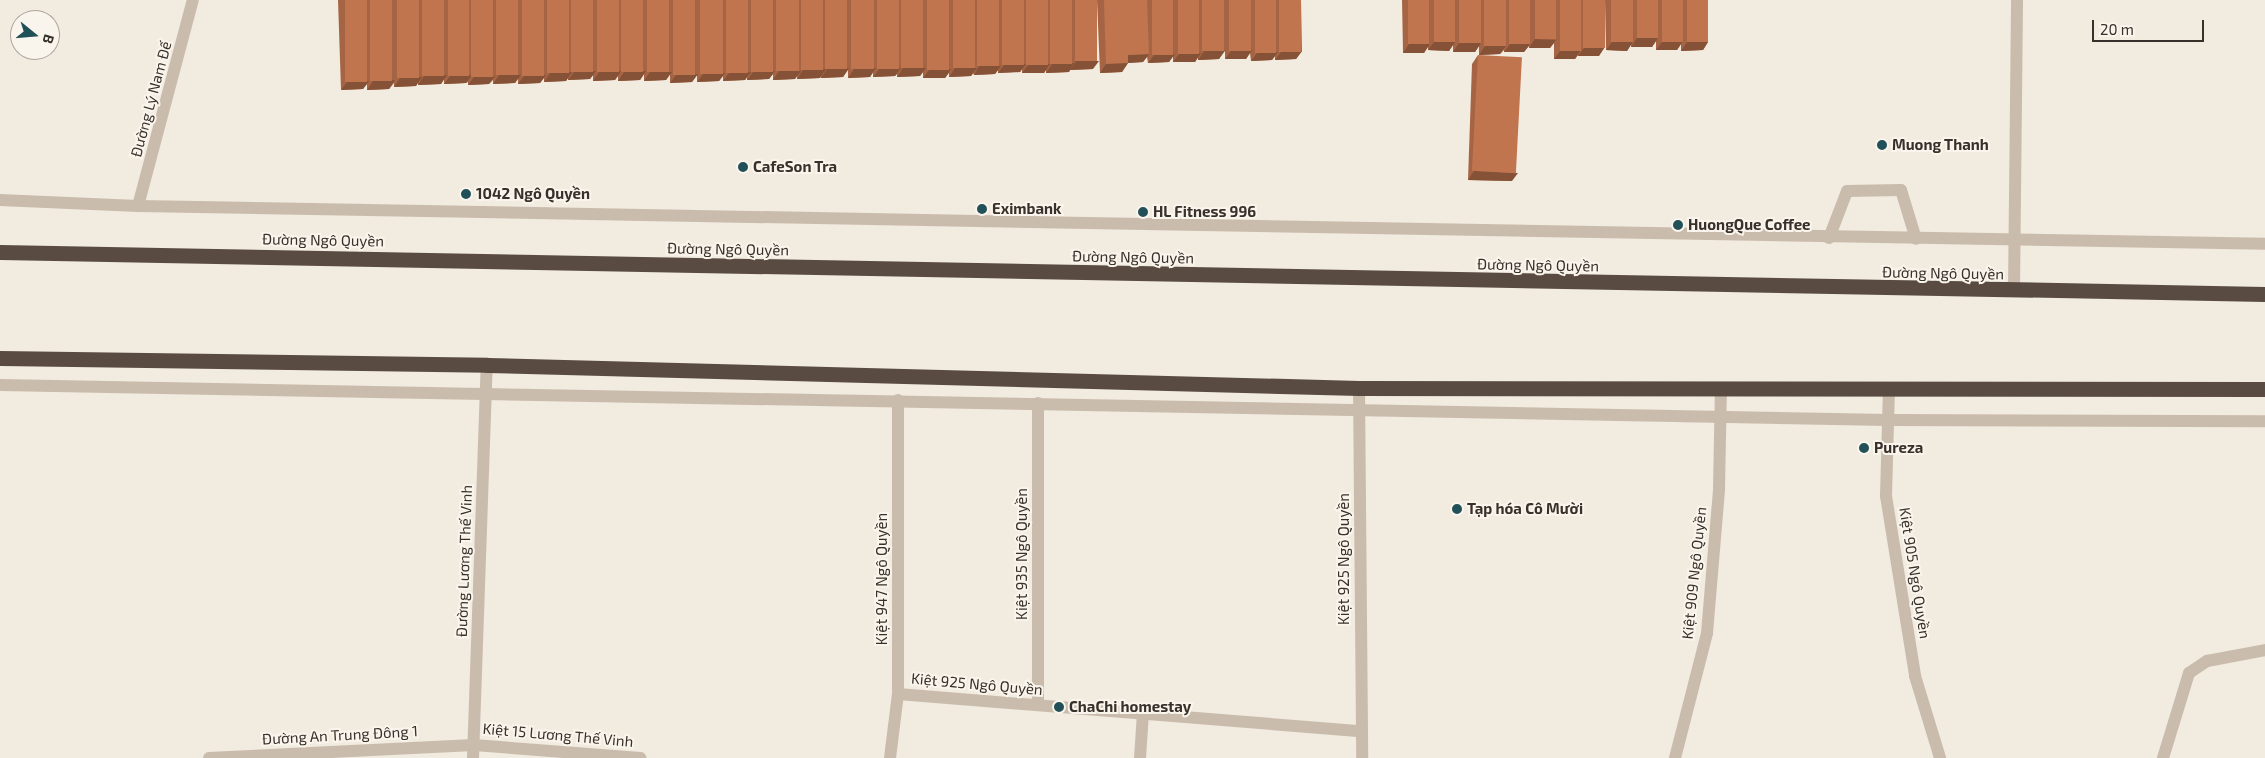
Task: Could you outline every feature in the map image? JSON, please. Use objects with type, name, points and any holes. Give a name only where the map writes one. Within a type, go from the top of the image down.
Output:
[{"type":"highway","name":"Đường Ngô Quyền","points":[[0,252],[2014,292],[2265,294]]},
{"type":"highway","points":[[0,358],[487,365],[1359,388],[2265,389]]},
{"type":"street","name":"Đường Lý Nam Đế","points":[[138,206],[193,0]]},
{"type":"street","points":[[2014,292],[2016,241],[2016,0]]},
{"type":"street","points":[[1829,238],[1847,190],[1901,190],[1916,239]]},
{"type":"street","points":[[0,200],[138,206],[1829,238],[2265,244]]},
{"type":"street","name":"Đường Lương Thế Vinh","points":[[473,758],[487,365]]},
{"type":"street","points":[[0,385],[898,400],[1888,420],[2265,421]]},
{"type":"street","name":"Kiệt 925 Ngô Quyền","points":[[1359,388],[1362,758]]},
{"type":"street","name":"Kiệt 909 Ngô Quyền","points":[[1675,758],[1707,633],[1721,416],[1721,388]]},
{"type":"street","name":"Kiệt 905 Ngô Quyền","points":[[1889,388],[1886,496],[1915,676],[1940,758]]},
{"type":"street","name":"Kiệt 947 Ngô Quyền","points":[[890,758],[898,694],[898,400]]},
{"type":"street","name":"Kiệt 935 Ngô Quyền","points":[[1038,403],[1038,705]]},
{"type":"street","points":[[2163,758],[2189,672],[2207,661],[2265,650]]},
{"type":"street","name":"Kiệt 925 Ngô Quyền","points":[[898,694],[1361,731]]},
{"type":"street","points":[[1140,758],[1143,713]]},
{"type":"street","name":"Đường An Trung Đông 1","points":[[209,758],[474,745]]},
{"type":"street","name":"Kiệt 15 Lương Thế Vinh","points":[[474,745],[640,758]]},
{"type":"building","points":[[345,0],[367,0],[367,82],[345,82]]},
{"type":"building","points":[[370,0],[392,0],[392,81],[370,81]]},
{"type":"building","points":[[397,0],[419,0],[419,78],[397,78]]},
{"type":"building","points":[[422,0],[444,0],[444,76],[422,76]]},
{"type":"building","points":[[448,0],[469,0],[469,76],[448,76]]},
{"type":"building","points":[[471,0],[493,0],[493,77],[471,77]]},
{"type":"building","points":[[496,0],[518,0],[518,75],[496,75]]},
{"type":"building","points":[[522,0],[544,0],[544,76],[522,76]]},
{"type":"building","points":[[547,0],[569,0],[569,73],[547,73]]},
{"type":"building","points":[[571,0],[593,0],[593,72],[571,72]]},
{"type":"building","points":[[597,0],[619,0],[619,72],[597,72]]},
{"type":"building","points":[[621,0],[643,0],[643,72],[621,72]]},
{"type":"building","points":[[647,0],[669,0],[669,72],[647,72]]},
{"type":"building","points":[[673,0],[695,0],[695,75],[673,75]]},
{"type":"building","points":[[700,0],[723,0],[723,74],[700,74]]},
{"type":"building","points":[[726,0],[748,0],[748,73],[726,73]]},
{"type":"building","points":[[751,0],[773,0],[773,72],[751,72]]},
{"type":"building","points":[[776,0],[799,0],[799,71],[776,71]]},
{"type":"building","points":[[801,0],[823,0],[823,70],[801,70]]},
{"type":"building","points":[[825,0],[847,0],[847,69],[825,69]]},
{"type":"building","points":[[851,0],[874,0],[874,69],[851,69]]},
{"type":"building","points":[[877,0],[899,0],[899,69],[877,69]]},
{"type":"building","points":[[901,0],[923,0],[923,68],[901,68]]},
{"type":"building","points":[[927,0],[949,0],[949,70],[927,70]]},
{"type":"building","points":[[953,0],[975,0],[975,68],[953,68]]},
{"type":"building","points":[[977,0],[999,0],[999,66],[977,66]]},
{"type":"building","points":[[1002,0],[1024,0],[1024,65],[1002,65]]},
{"type":"building","points":[[1026,0],[1048,0],[1048,65],[1026,65]]},
{"type":"building","points":[[1050,0],[1072,0],[1072,64],[1050,64]]},
{"type":"building","points":[[1075,0],[1097,0],[1097,61],[1075,61]]},
{"type":"building","points":[[1104,0],[1147,0],[1149,54],[1128,55],[1128,63],[1106,64]]},
{"type":"building","points":[[1152,0],[1173,0],[1173,55],[1152,55]]},
{"type":"building","points":[[1178,0],[1199,0],[1199,54],[1178,54]]},
{"type":"building","points":[[1202,0],[1224,0],[1224,51],[1202,51]]},
{"type":"building","points":[[1229,0],[1251,0],[1251,51],[1229,51]]},
{"type":"building","points":[[1255,0],[1276,0],[1276,53],[1255,53]]},
{"type":"building","points":[[1279,0],[1301,0],[1301,52],[1279,52]]},
{"type":"building","points":[[1408,0],[1429,0],[1429,44],[1408,44]]},
{"type":"building","points":[[1434,0],[1455,0],[1455,42],[1434,42]]},
{"type":"building","points":[[1459,0],[1481,0],[1481,43],[1459,43]]},
{"type":"building","points":[[1484,0],[1506,0],[1506,46],[1484,46]]},
{"type":"building","points":[[1509,0],[1530,0],[1530,44],[1509,44]]},
{"type":"building","points":[[1535,0],[1556,0],[1556,39],[1535,39]]},
{"type":"building","points":[[1560,0],[1581,0],[1581,51],[1560,51]]},
{"type":"building","points":[[1583,0],[1605,0],[1605,48],[1583,48]]},
{"type":"building","points":[[1611,0],[1633,0],[1633,42],[1611,42]]},
{"type":"building","points":[[1637,0],[1658,0],[1658,38],[1637,38]]},
{"type":"building","points":[[1662,0],[1683,0],[1683,42],[1662,42]]},
{"type":"building","points":[[1687,0],[1708,0],[1708,42],[1687,42]]},
{"type":"building","points":[[1478,55],[1522,57],[1516,173],[1472,171]]},
{"type":"place","name":"Muong Thanh","points":[[1882,145]]},
{"type":"place","name":"CafeSon Tra","points":[[743,167]]},
{"type":"place","name":"1042 Ngô Quyền","points":[[466,194]]},
{"type":"place","name":"Eximbank","points":[[982,209]]},
{"type":"place","name":"HL Fitness 996","points":[[1143,212]]},
{"type":"place","name":"HuongQue Coffee","points":[[1678,225]]},
{"type":"place","name":"Pureza","points":[[1864,448]]},
{"type":"place","name":"Tạp hóa Cô Mười","points":[[1457,509]]},
{"type":"place","name":"ChaChi homestay","points":[[1059,707]]}]
